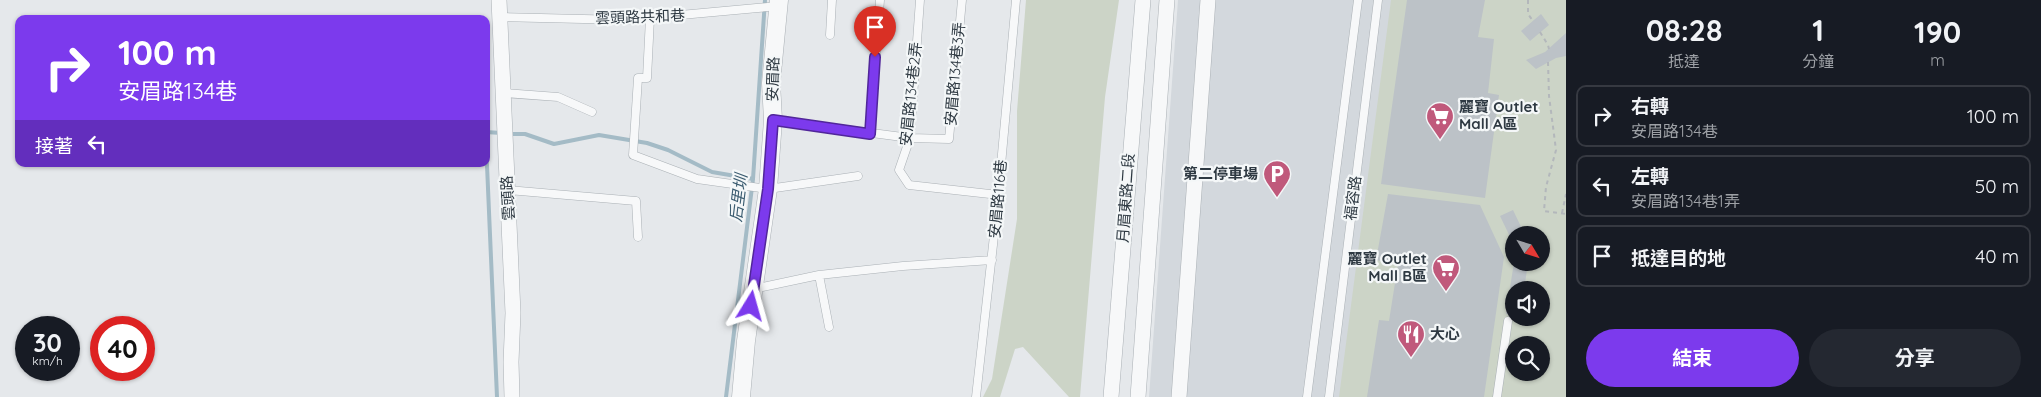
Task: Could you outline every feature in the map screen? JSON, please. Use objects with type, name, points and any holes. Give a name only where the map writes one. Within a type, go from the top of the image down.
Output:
[{"type":"street","name":"雲頭路","points":[[499,0],[513,313],[512,397]]},
{"type":"street","name":"月眉東路二段","points":[[1111,397],[1143,0]]},
{"type":"street","name":"月眉東路二段","points":[[1138,397],[1168,0]]},
{"type":"street","points":[[1179,397],[1208,0]]},
{"type":"street","name":"安眉路","points":[[741,397],[746,340],[768,189],[773,120],[771,83],[779,3]]},
{"type":"lane","points":[[830,35],[832,0]]},
{"type":"lane","points":[[870,134],[880,0]]},
{"type":"lane","name":"安眉路134巷2弄","points":[[920,0],[910,138],[899,170],[909,185],[999,195]]},
{"type":"lane","name":"安眉路134巷3弄","points":[[910,138],[949,139],[962,0]]},
{"type":"lane","name":"安眉路116巷","points":[[976,397],[999,195],[1016,0]]},
{"type":"lane","points":[[1307,397],[1358,0]]},
{"type":"lane","name":"福容路","points":[[1329,397],[1378,0]]},
{"type":"lane","name":"雲頭路共和巷","points":[[501,17],[626,20],[779,3]]},
{"type":"lane","points":[[650,18],[647,78],[638,78],[633,155],[697,179],[768,189],[858,176]]},
{"type":"lane","points":[[503,93],[558,97],[592,112]]},
{"type":"lane","points":[[773,120],[910,138]]},
{"type":"lane","points":[[507,190],[636,202],[638,237]]},
{"type":"lane","points":[[753,289],[819,275],[904,266],[992,260]]},
{"type":"lane","points":[[819,275],[829,327]]},
{"type":"lane","points":[[1497,397],[1507,326]]},
{"type":"path","points":[[1528,0],[1528,14],[1533,21]]},
{"type":"path","points":[[1540,32],[1548,45],[1548,49]]},
{"type":"path","points":[[1548,62],[1549,96],[1556,150],[1546,187],[1544,211],[1566,214]]},
{"type":"path","points":[[1562,213],[1566,194]]},
{"type":"shaded area","points":[[1026,0],[1119,0],[1105,97],[1080,397],[1069,397],[1023,347],[1015,349],[1000,397],[983,397],[992,379],[1017,219],[1017,111]]},
{"type":"shaded area","points":[[1178,0],[1566,0],[1566,397],[1149,397]]},
{"type":"shaded area","points":[[1391,0],[1566,0],[1566,397],[1339,397]]},
{"type":"building","name":"麗寶 Outlet Mall A區","points":[[1407,0],[1485,0],[1478,37],[1494,39],[1488,93],[1499,95],[1485,198],[1381,184]]},
{"type":"building","points":[[1541,14],[1549,25],[1530,41],[1521,31]]},
{"type":"building","points":[[1566,33],[1566,56],[1556,58],[1536,69],[1526,60],[1545,52]]},
{"type":"building","name":"麗寶 Outlet Mall B區","points":[[1388,194],[1480,205],[1504,257],[1484,397],[1367,397],[1379,320],[1389,321],[1398,264],[1376,260]]},
{"type":"building","points":[[1513,210],[1521,226],[1505,226],[1500,216]]},
{"type":"building","points":[[1513,271],[1527,271],[1525,281],[1511,281]]},
{"type":"waterway","name":"后里圳","points":[[726,397],[753,179],[765,0]]},
{"type":"waterway","points":[[490,132],[501,133]]},
{"type":"waterway","points":[[508,134],[525,134],[554,144],[599,135],[647,143],[668,150],[712,172],[753,179]]},
{"type":"waterway","points":[[487,167],[497,397]]},
{"type":"place","name":"麗寶 Outlet Mall A區","points":[[1440,140]]},
{"type":"place","name":"第二停車場","points":[[1277,198]]},
{"type":"place","name":"麗寶 Outlet Mall B區","points":[[1446,292]]},
{"type":"place","name":"大心","points":[[1411,358]]},
{"type":"route","points":[[751,306],[768,189],[773,120],[870,134],[875,57]]}]
